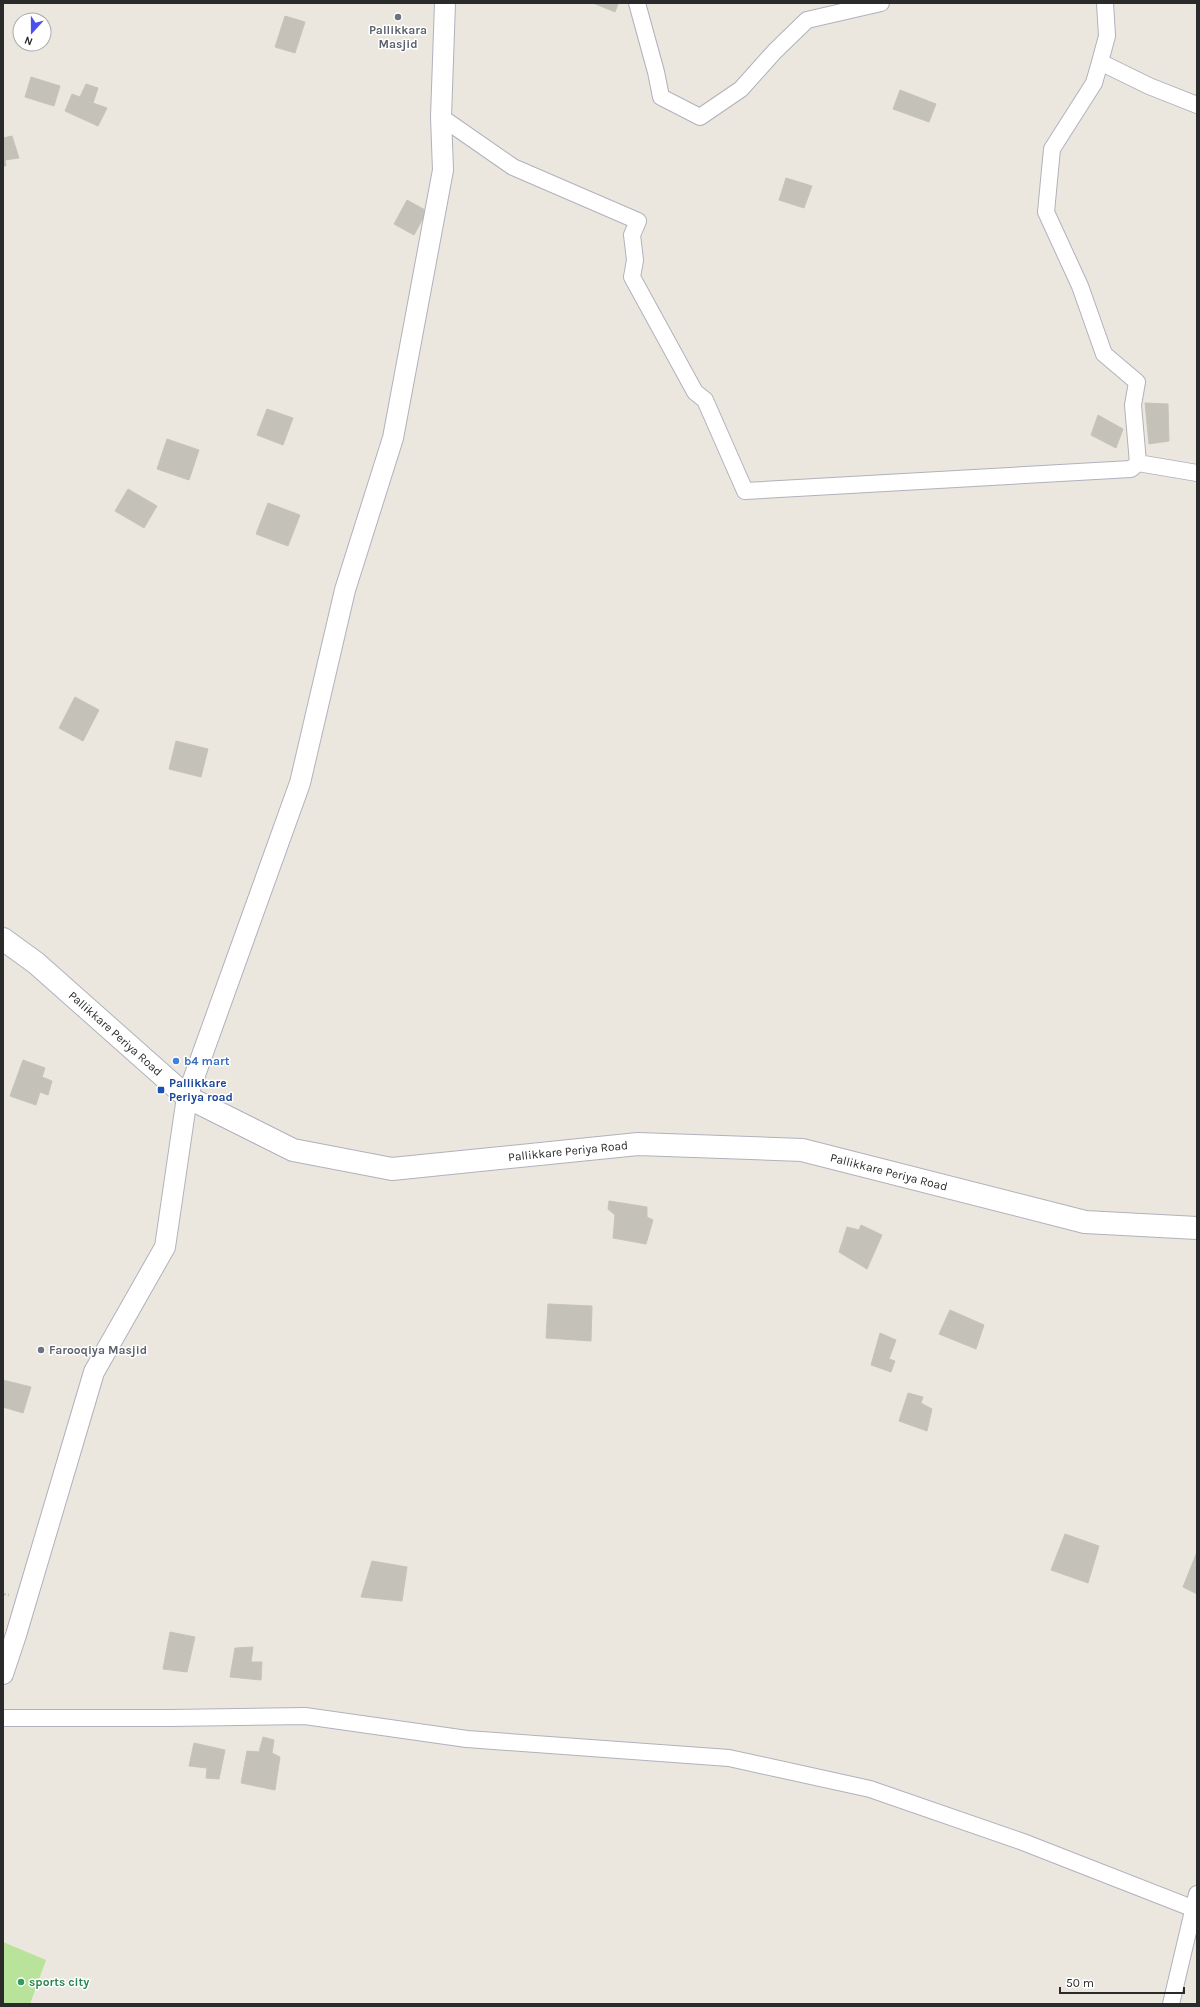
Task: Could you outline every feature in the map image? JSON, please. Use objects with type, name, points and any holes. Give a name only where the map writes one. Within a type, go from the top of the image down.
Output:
[{"type":"main road","name":"Pallikkare Periya Road","points":[[3,939],[36,963],[187,1097],[293,1150],[392,1169],[638,1144],[802,1150],[1085,1222],[1197,1228]]},
{"type":"street","points":[[3,1674],[94,1372],[165,1247],[187,1097],[300,783],[345,590],[393,438],[443,170],[441,117],[445,3]]},
{"type":"street","points":[[637,3],[656,72],[661,98],[700,117],[741,89],[775,51],[807,20],[881,3]]},
{"type":"street","points":[[1105,3],[1107,36],[1094,83],[1052,149],[1046,212],[1080,286],[1104,354],[1136,382],[1133,405],[1138,463]]},
{"type":"street","points":[[1100,62],[1149,86],[1197,105]]},
{"type":"street","points":[[441,117],[513,167],[638,221],[632,235],[635,260],[632,277],[695,392],[705,400],[745,491],[1131,469],[1138,463]]},
{"type":"street","points":[[1138,463],[1197,473]]},
{"type":"street","points":[[3,1718],[305,1716],[467,1739],[729,1758],[870,1789],[1023,1842],[1195,1910]]},
{"type":"street","points":[[1171,2004],[1195,1910],[1197,1894]]},
{"type":"green space","name":"sports city","points":[[3,1942],[46,1960],[30,2004],[3,2004]]},
{"type":"building","points":[[593,3],[616,3],[618,4],[615,12]]},
{"type":"building","points":[[285,16],[305,22],[295,53],[275,47]]},
{"type":"building","points":[[31,77],[60,86],[54,106],[25,97]]},
{"type":"building","points":[[86,84],[98,88],[93,103],[107,108],[98,126],[65,111],[72,94],[80,97]]},
{"type":"building","points":[[900,90],[936,104],[929,122],[893,109]]},
{"type":"building","points":[[12,136],[19,158],[5,160],[6,166],[3,166],[3,138]]},
{"type":"building","points":[[786,178],[812,186],[804,208],[779,200]]},
{"type":"building","points":[[407,200],[427,211],[414,235],[394,224]]},
{"type":"building","points":[[1145,403],[1168,404],[1169,441],[1149,444]]},
{"type":"building","points":[[267,409],[293,418],[283,445],[257,435]]},
{"type":"building","points":[[1098,415],[1123,429],[1116,448],[1091,435]]},
{"type":"building","points":[[167,439],[199,450],[189,480],[157,469]]},
{"type":"building","points":[[128,489],[157,506],[144,528],[115,511]]},
{"type":"building","points":[[268,503],[300,515],[288,546],[256,534]]},
{"type":"building","points":[[75,697],[99,710],[83,741],[59,728]]},
{"type":"building","points":[[176,741],[208,749],[201,777],[169,769]]},
{"type":"building","points":[[23,1060],[45,1068],[42,1077],[52,1081],[48,1095],[40,1092],[36,1105],[10,1096]]},
{"type":"building","points":[[609,1201],[647,1207],[647,1217],[653,1220],[646,1244],[613,1238],[615,1215],[608,1209]]},
{"type":"building","points":[[861,1225],[882,1235],[867,1269],[839,1252],[847,1227],[859,1230]]},
{"type":"building","points":[[548,1304],[592,1306],[591,1341],[546,1338]]},
{"type":"building","points":[[950,1310],[984,1325],[976,1349],[939,1334]]},
{"type":"building","points":[[880,1333],[896,1340],[889,1359],[895,1361],[891,1372],[871,1365]]},
{"type":"building","points":[[3,1380],[31,1387],[23,1413],[3,1407]]},
{"type":"building","points":[[908,1393],[923,1397],[921,1403],[932,1409],[927,1431],[899,1421]]},
{"type":"building","points":[[1065,1534],[1099,1546],[1088,1583],[1051,1570]]},
{"type":"building","points":[[1197,1552],[1197,1594],[1183,1587]]},
{"type":"building","points":[[372,1561],[407,1567],[402,1601],[361,1597]]},
{"type":"building","points":[[170,1632],[195,1637],[187,1672],[163,1669]]},
{"type":"building","points":[[253,1647],[251,1662],[262,1662],[261,1680],[230,1677],[235,1648]]},
{"type":"building","points":[[263,1737],[274,1740],[272,1753],[280,1757],[275,1790],[241,1783],[247,1751],[259,1752]]},
{"type":"building","points":[[194,1743],[225,1750],[219,1779],[206,1778],[207,1768],[189,1766]]},
{"type":"place","name":"Pallikkara Masjid","points":[[398,17]]},
{"type":"place","name":"b4 mart","points":[[176,1061]]},
{"type":"place","name":"Pallikkare Periya road","points":[[161,1090]]},
{"type":"place","name":"Farooqiya Masjid","points":[[41,1350]]},
{"type":"place","name":"sports city","points":[[21,1982]]}]
